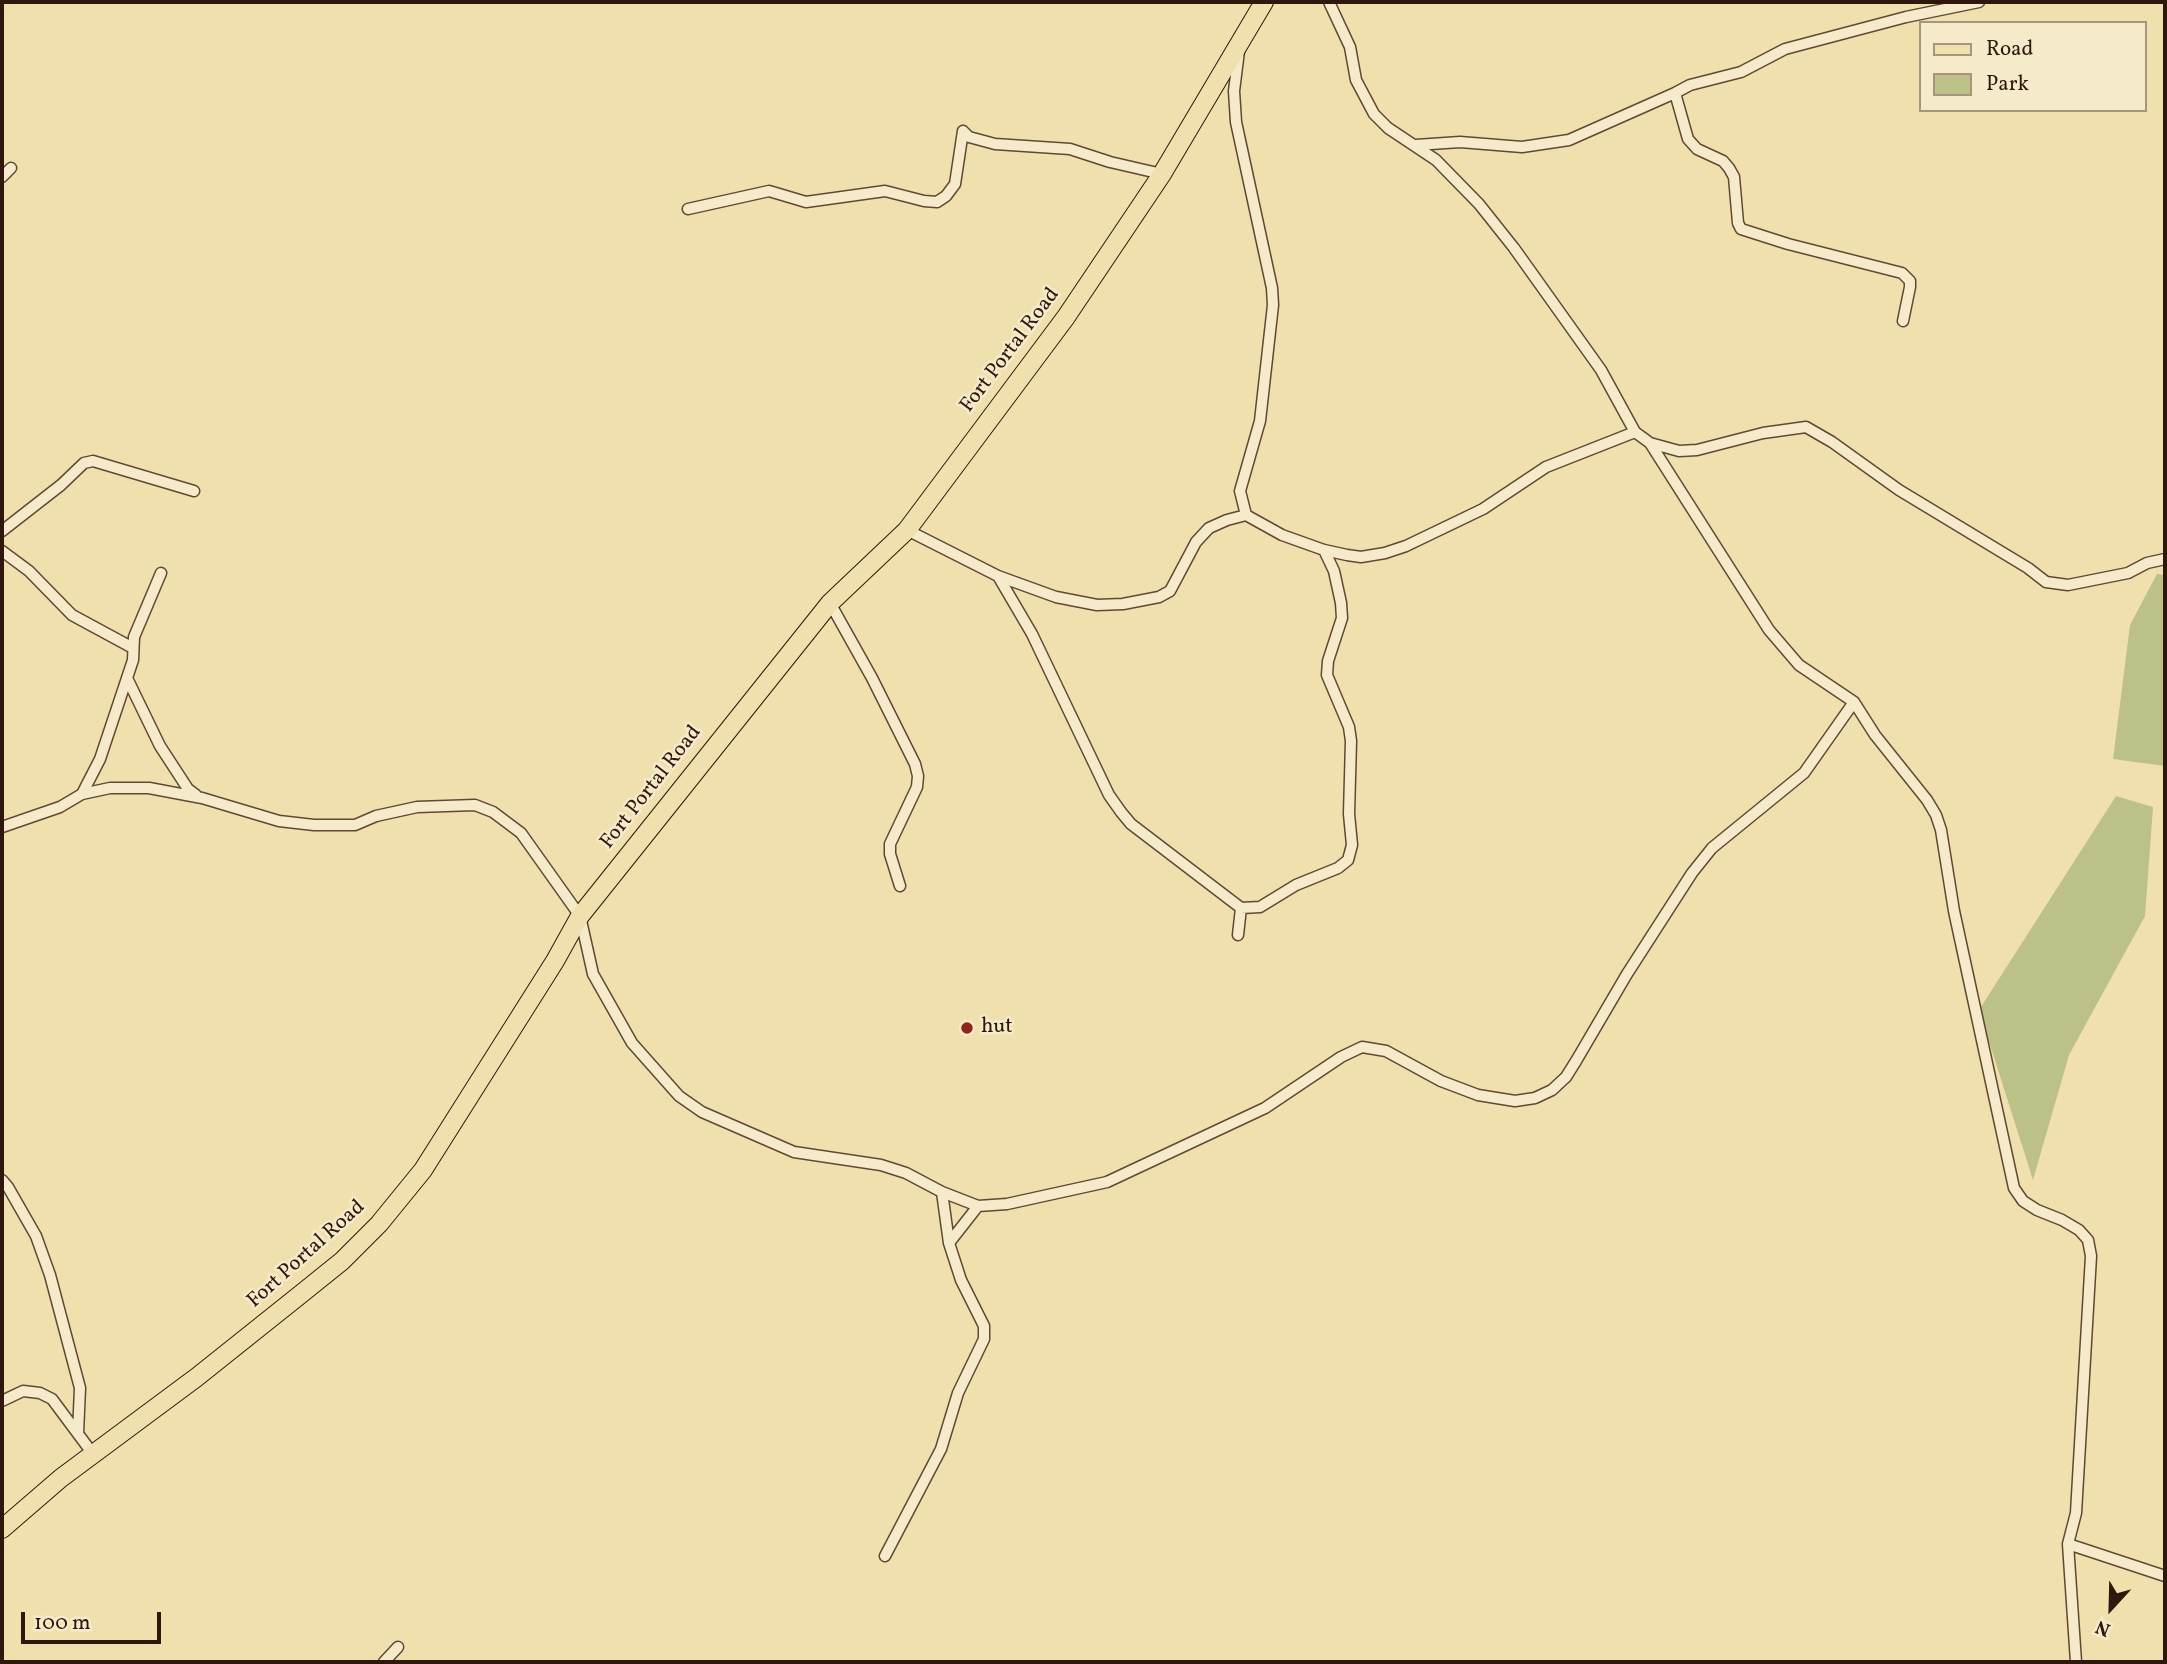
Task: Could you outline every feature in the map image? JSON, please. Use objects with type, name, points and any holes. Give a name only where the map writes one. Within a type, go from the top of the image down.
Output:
[{"type":"main road","name":"Fort Portal Road","points":[[2,1529],[61,1478],[197,1377],[342,1261],[379,1224],[423,1170],[555,961],[580,916],[830,603],[907,530],[1066,317],[1162,174],[1264,2]]},
{"type":"street","points":[[1329,2],[1350,47],[1356,80],[1364,100],[1374,114],[1388,128],[1436,160],[1514,248],[1601,370],[1635,432],[1650,443],[1679,451],[1697,450],[1763,433],[1806,427],[1832,442],[1891,485],[2028,568],[2046,582],[2068,585],[2128,573],[2147,563],[2165,559]]},
{"type":"street","points":[[1416,145],[1460,142],[1521,147],[1543,146],[1569,140],[1690,85],[1741,72],[1786,49],[1979,2]]},
{"type":"street","points":[[1241,41],[1234,92],[1236,122],[1272,288],[1273,305],[1260,421],[1240,491],[1245,515]]},
{"type":"street","points":[[1675,93],[1688,139],[1698,149],[1723,161],[1734,177],[1738,223],[1741,229],[1902,274],[1910,281],[1903,321]]},
{"type":"street","points":[[688,209],[769,191],[806,202],[885,191],[937,202],[946,196],[955,184],[963,131],[969,137],[995,144],[1070,149],[1162,174]]},
{"type":"street","points":[[2,170],[11,168],[2,177]]},
{"type":"street","points":[[907,530],[998,576],[1056,597],[1097,605],[1124,604],[1170,592],[1196,542],[1209,528],[1245,515],[1282,535],[1324,550],[1362,557],[1385,553],[1406,546],[1483,509],[1546,467],[1635,432]]},
{"type":"street","points":[[1650,443],[1769,631],[1799,665],[1854,702],[1875,735],[1927,800],[1941,830],[1954,911],[2014,1188],[2023,1201],[2079,1230],[2088,1241],[2091,1256],[2076,1513],[2068,1544],[2076,1662]]},
{"type":"street","points":[[2,531],[61,485],[84,463],[93,461],[194,491]]},
{"type":"street","points":[[998,576],[1032,634],[1109,795],[1121,812],[1131,824],[1241,908],[1260,907],[1296,885],[1338,868],[1348,860],[1352,845],[1349,814],[1350,734],[1328,675],[1328,661],[1342,618],[1334,571],[1324,550]]},
{"type":"street","points":[[2,551],[29,571],[72,615],[133,648]]},
{"type":"street","points":[[1334,571],[1347,555]]},
{"type":"street","points":[[82,794],[100,759],[133,660],[134,637],[160,573]]},
{"type":"street","points":[[830,603],[872,678],[915,764],[918,776],[917,787],[890,844],[890,854],[900,886]]},
{"type":"street","points":[[127,678],[160,746],[188,789],[201,798]]},
{"type":"street","points":[[2,827],[60,807],[82,794],[110,788],[149,788],[201,798],[279,821],[340,826],[355,825],[376,816],[417,807],[475,805],[493,812],[521,833],[580,916],[593,974],[632,1043],[679,1096],[702,1112],[794,1152],[881,1165],[978,1206],[1020,1202],[1107,1182],[1265,1108],[1341,1057],[1362,1048],[1386,1051],[1441,1081],[1478,1095],[1515,1101],[1535,1098],[1552,1090],[1566,1077],[1627,974],[1692,873],[1712,848],[1804,773],[1854,702]]},
{"type":"street","points":[[1238,935],[1241,908]]},
{"type":"street","points":[[2,1180],[36,1236],[50,1275],[80,1388],[78,1434]]},
{"type":"street","points":[[885,1556],[941,1450],[958,1393],[984,1339],[984,1326],[961,1280],[949,1243],[942,1192]]},
{"type":"street","points":[[949,1243],[978,1206]]},
{"type":"street","points":[[2,1401],[23,1391],[40,1393],[51,1399],[93,1454]]},
{"type":"street","points":[[2068,1544],[2165,1576]]},
{"type":"street","points":[[384,1662],[398,1647]]},
{"type":"green space","points":[[2157,574],[2165,575],[2165,766],[2113,759],[2130,625]]},
{"type":"green space","points":[[2116,796],[2153,807],[2145,916],[2069,1055],[2033,1180],[1979,1010]]},
{"type":"place","name":"hut","points":[[967,1028]]}]
